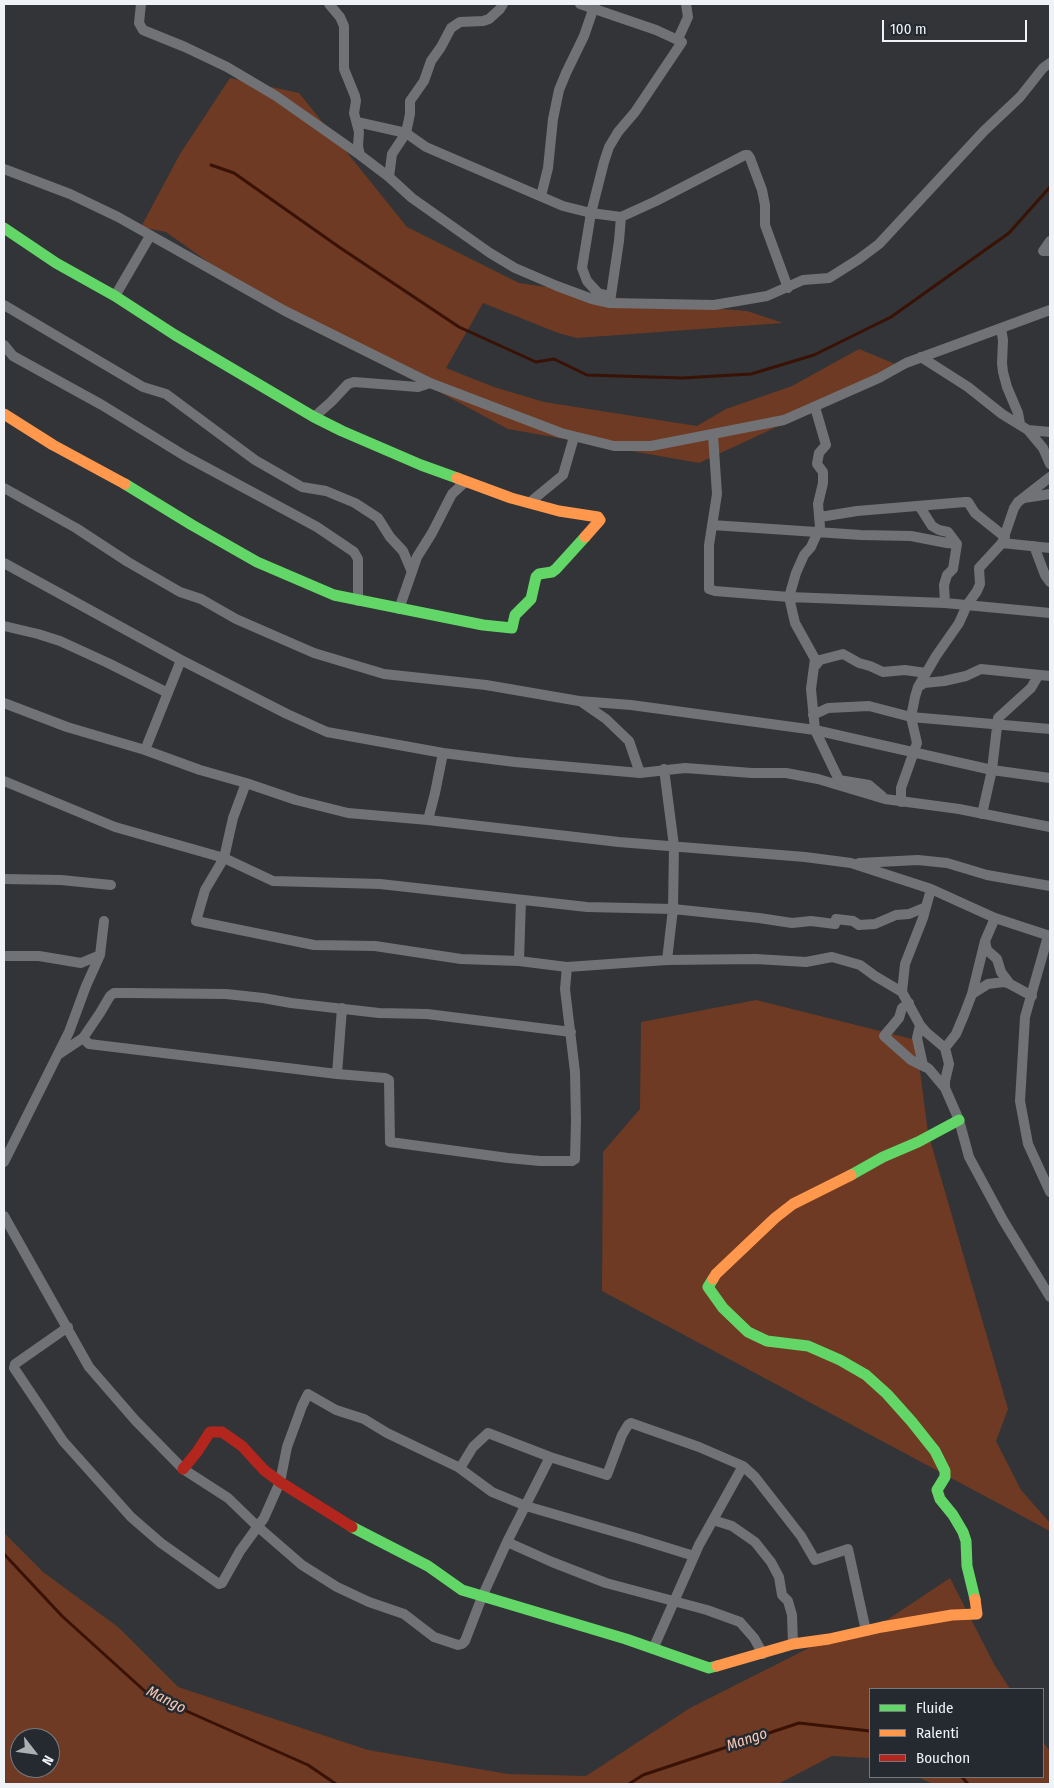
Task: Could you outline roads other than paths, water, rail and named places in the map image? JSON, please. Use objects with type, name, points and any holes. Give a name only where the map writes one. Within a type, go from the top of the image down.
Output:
[{"type":"street","points":[[141,4],[139,23],[143,30],[185,46],[227,67],[276,96],[360,154],[389,176],[412,198],[490,254],[515,268],[592,299],[714,305],[767,296],[803,280],[829,278],[879,244],[984,131],[1020,97],[1043,68],[1050,63]]},
{"type":"street","points":[[329,4],[340,17],[344,26],[344,69],[356,101],[354,112],[359,132],[358,146],[360,154]]},
{"type":"street","points":[[389,176],[392,154],[406,133],[410,114],[410,101],[424,81],[431,61],[451,28],[460,22],[489,19],[503,4]]},
{"type":"street","points":[[580,4],[594,6],[682,42],[609,147],[591,213],[582,268],[587,281],[598,293],[611,300]]},
{"type":"street","points":[[678,39],[688,17],[686,4]]},
{"type":"street","points":[[541,196],[548,168],[553,119],[559,90],[584,36],[594,6]]},
{"type":"street","points":[[356,122],[406,133],[426,147],[564,206],[591,213],[621,217],[748,155],[762,190],[765,205],[765,225],[788,288]]},
{"type":"street","points":[[4,169],[70,194],[118,217],[285,311],[430,383],[574,437],[614,446],[651,446],[784,420],[921,357],[1050,310]]},
{"type":"street","points":[[611,300],[621,217]]},
{"type":"street","points":[[4,228],[56,263],[115,296],[175,335],[314,417],[350,435],[465,482],[529,503],[559,511],[598,517],[600,520],[556,569],[552,572],[539,574],[536,577],[530,599],[515,615],[512,628],[483,625],[334,595],[257,562],[119,480],[53,445],[4,414]]},
{"type":"street","points":[[115,296],[150,236]]},
{"type":"street","points":[[1050,241],[1043,250],[1050,251]]},
{"type":"street","points":[[4,305],[143,387],[166,394],[255,460],[302,487],[326,491],[355,503],[378,518],[390,537],[403,551],[412,572]]},
{"type":"street","points":[[1001,328],[1007,387],[1024,427]]},
{"type":"street","points":[[4,344],[14,356],[102,405],[185,456],[317,527],[354,552],[358,559],[358,601]]},
{"type":"street","points":[[921,357],[968,387],[1002,414],[1024,427],[1043,448],[1050,464]]},
{"type":"street","points":[[314,417],[348,384],[354,382],[418,387],[430,383]]},
{"type":"street","points":[[815,407],[826,445],[819,453],[817,464],[823,472],[823,483],[818,504],[820,517],[818,533],[811,547],[804,555],[793,581],[789,597],[795,623],[815,659],[812,689],[815,730],[838,780],[869,785],[885,799]]},
{"type":"street","points":[[1024,427],[1050,432]]},
{"type":"street","points":[[713,434],[717,494],[709,545],[709,589],[789,597],[945,603],[1050,613]]},
{"type":"street","points":[[529,503],[563,475],[574,437]]},
{"type":"street","points":[[901,802],[901,788],[909,761],[917,743],[911,717],[918,687],[977,591],[980,584],[979,568],[1003,540],[1014,508],[1023,498],[1050,477]]},
{"type":"street","points":[[399,609],[417,557],[452,494],[465,482]]},
{"type":"street","points":[[4,488],[76,528],[128,562],[180,592],[201,599],[236,619],[314,653],[384,674],[486,685],[579,701],[630,705],[815,730],[992,770],[1050,778]]},
{"type":"street","points":[[1023,498],[1050,494]]},
{"type":"street","points":[[820,517],[968,502],[975,513],[1003,540],[1050,548]]},
{"type":"street","points":[[920,507],[932,526],[948,532],[957,544],[954,569],[947,575],[944,585],[945,603]]},
{"type":"street","points":[[712,525],[818,533],[911,536],[957,544]]},
{"type":"street","points":[[1034,546],[1045,575],[1050,582]]},
{"type":"street","points":[[4,563],[181,660],[287,714],[327,732],[443,753],[515,762],[640,773],[685,768],[752,773],[786,773],[818,779],[885,799],[959,809],[1050,827]]},
{"type":"street","points":[[4,626],[60,641],[108,662],[168,693]]},
{"type":"street","points":[[815,666],[820,660],[843,654],[859,663],[883,672],[905,670],[926,672]]},
{"type":"street","points":[[145,750],[181,660]]},
{"type":"street","points":[[918,687],[924,682],[944,681],[966,676],[981,668],[1050,676]]},
{"type":"street","points":[[982,814],[992,770],[998,718],[1030,688],[1038,676]]},
{"type":"street","points":[[579,701],[606,719],[629,741],[640,773]]},
{"type":"street","points":[[4,703],[67,727],[145,750],[200,770],[296,800],[348,813],[428,820],[618,842],[805,857],[851,863],[918,860],[947,863],[988,874],[1050,886]]},
{"type":"street","points":[[813,715],[828,708],[869,706],[911,717],[1050,729]]},
{"type":"street","points":[[428,820],[443,753]]},
{"type":"street","points":[[664,769],[674,846],[674,909],[667,960]]},
{"type":"street","points":[[4,781],[115,827],[224,858],[273,881],[380,884],[587,907],[674,909],[792,923],[810,921],[835,924],[836,919],[853,921],[859,924],[875,924],[896,915],[909,914],[926,907]]},
{"type":"street","points":[[246,783],[234,818],[224,858],[205,890],[196,921],[314,945],[375,946],[461,958],[519,961],[566,967],[667,960],[756,959],[806,962],[832,957],[860,965],[902,992],[920,1025],[945,1048],[949,1064],[945,1088]]},
{"type":"street","points":[[851,863],[931,889],[995,918],[1049,936],[1025,1017],[1020,1101],[1028,1144],[1050,1192]]},
{"type":"street","points":[[4,879],[61,880],[110,885]]},
{"type":"street","points":[[902,992],[905,964],[931,889]]},
{"type":"street","points":[[519,961],[522,900]]},
{"type":"street","points":[[945,1048],[956,1034],[972,994],[985,941],[995,918]]},
{"type":"street","points":[[4,1162],[59,1054],[100,955],[104,921]]},
{"type":"street","points":[[985,941],[987,950],[997,959],[1001,972],[1010,984]]},
{"type":"street","points":[[4,956],[40,956],[82,962],[100,955]]},
{"type":"street","points":[[83,1038],[89,1044],[337,1074],[387,1078],[389,1080],[390,1142],[392,1144],[508,1158],[572,1161],[574,1159],[576,1120],[575,1072],[565,990],[566,967]]},
{"type":"street","points":[[972,994],[988,984],[1004,982],[1032,996]]},
{"type":"street","points":[[59,1054],[83,1038],[110,996],[114,993],[226,994],[263,998],[291,1004],[379,1013],[427,1014],[571,1032]]},
{"type":"street","points":[[909,1003],[902,1008],[899,1018],[884,1036],[911,1060],[929,1069]]},
{"type":"street","points":[[337,1074],[342,1008]]},
{"type":"street","points":[[920,1025],[917,1038],[923,1064],[945,1088],[959,1120],[969,1157],[1003,1220],[1050,1297]]},
{"type":"street","points":[[183,1469],[198,1452],[210,1432],[222,1432],[242,1446],[264,1470],[280,1482],[361,1532],[428,1566],[462,1590],[558,1618],[709,1668],[793,1644],[829,1639],[952,1615],[977,1614],[973,1586],[967,1566],[966,1541],[953,1515],[940,1499],[937,1490],[945,1477],[943,1466],[912,1422],[866,1375],[808,1346],[767,1341],[748,1332],[723,1308],[708,1285],[716,1274],[775,1218],[793,1204],[959,1120]]},
{"type":"street","points":[[4,1216],[89,1367],[135,1420],[183,1469],[228,1498],[302,1565],[337,1587],[369,1602],[404,1614],[434,1637],[458,1645],[465,1641],[482,1597],[550,1456]]},
{"type":"street","points":[[68,1327],[15,1364],[14,1368],[63,1441],[131,1517],[161,1543],[221,1584],[264,1518],[280,1482],[287,1447],[308,1394],[336,1410],[364,1419],[387,1433],[458,1467],[492,1492],[526,1506],[694,1556]]},
{"type":"street","points":[[458,1467],[462,1465],[473,1447],[488,1433],[606,1474],[622,1435],[631,1423],[699,1447],[743,1466],[786,1515],[815,1560],[846,1550],[850,1551],[866,1631]]},
{"type":"street","points":[[653,1649],[694,1556],[743,1466]]},
{"type":"street","points":[[713,1520],[732,1526],[756,1542],[771,1562],[780,1577],[782,1595],[788,1601],[792,1615],[793,1644]]},
{"type":"street","points":[[508,1542],[598,1580],[707,1610],[740,1622],[754,1638],[763,1654]]},
{"type":"waterway","points":[[211,165],[234,173],[339,247],[459,327],[536,362],[554,359],[587,375],[682,378],[751,374],[814,355],[891,317],[1009,233],[1050,187]]},
{"type":"waterway","name":"Mango","points":[[4,1554],[62,1616],[148,1694],[308,1765],[336,1784]]},
{"type":"waterway","name":"Mango","points":[[629,1784],[643,1775],[799,1723],[869,1731]]},
{"type":"waterway","name":"Mango","points":[[963,1778],[968,1784]]}]
